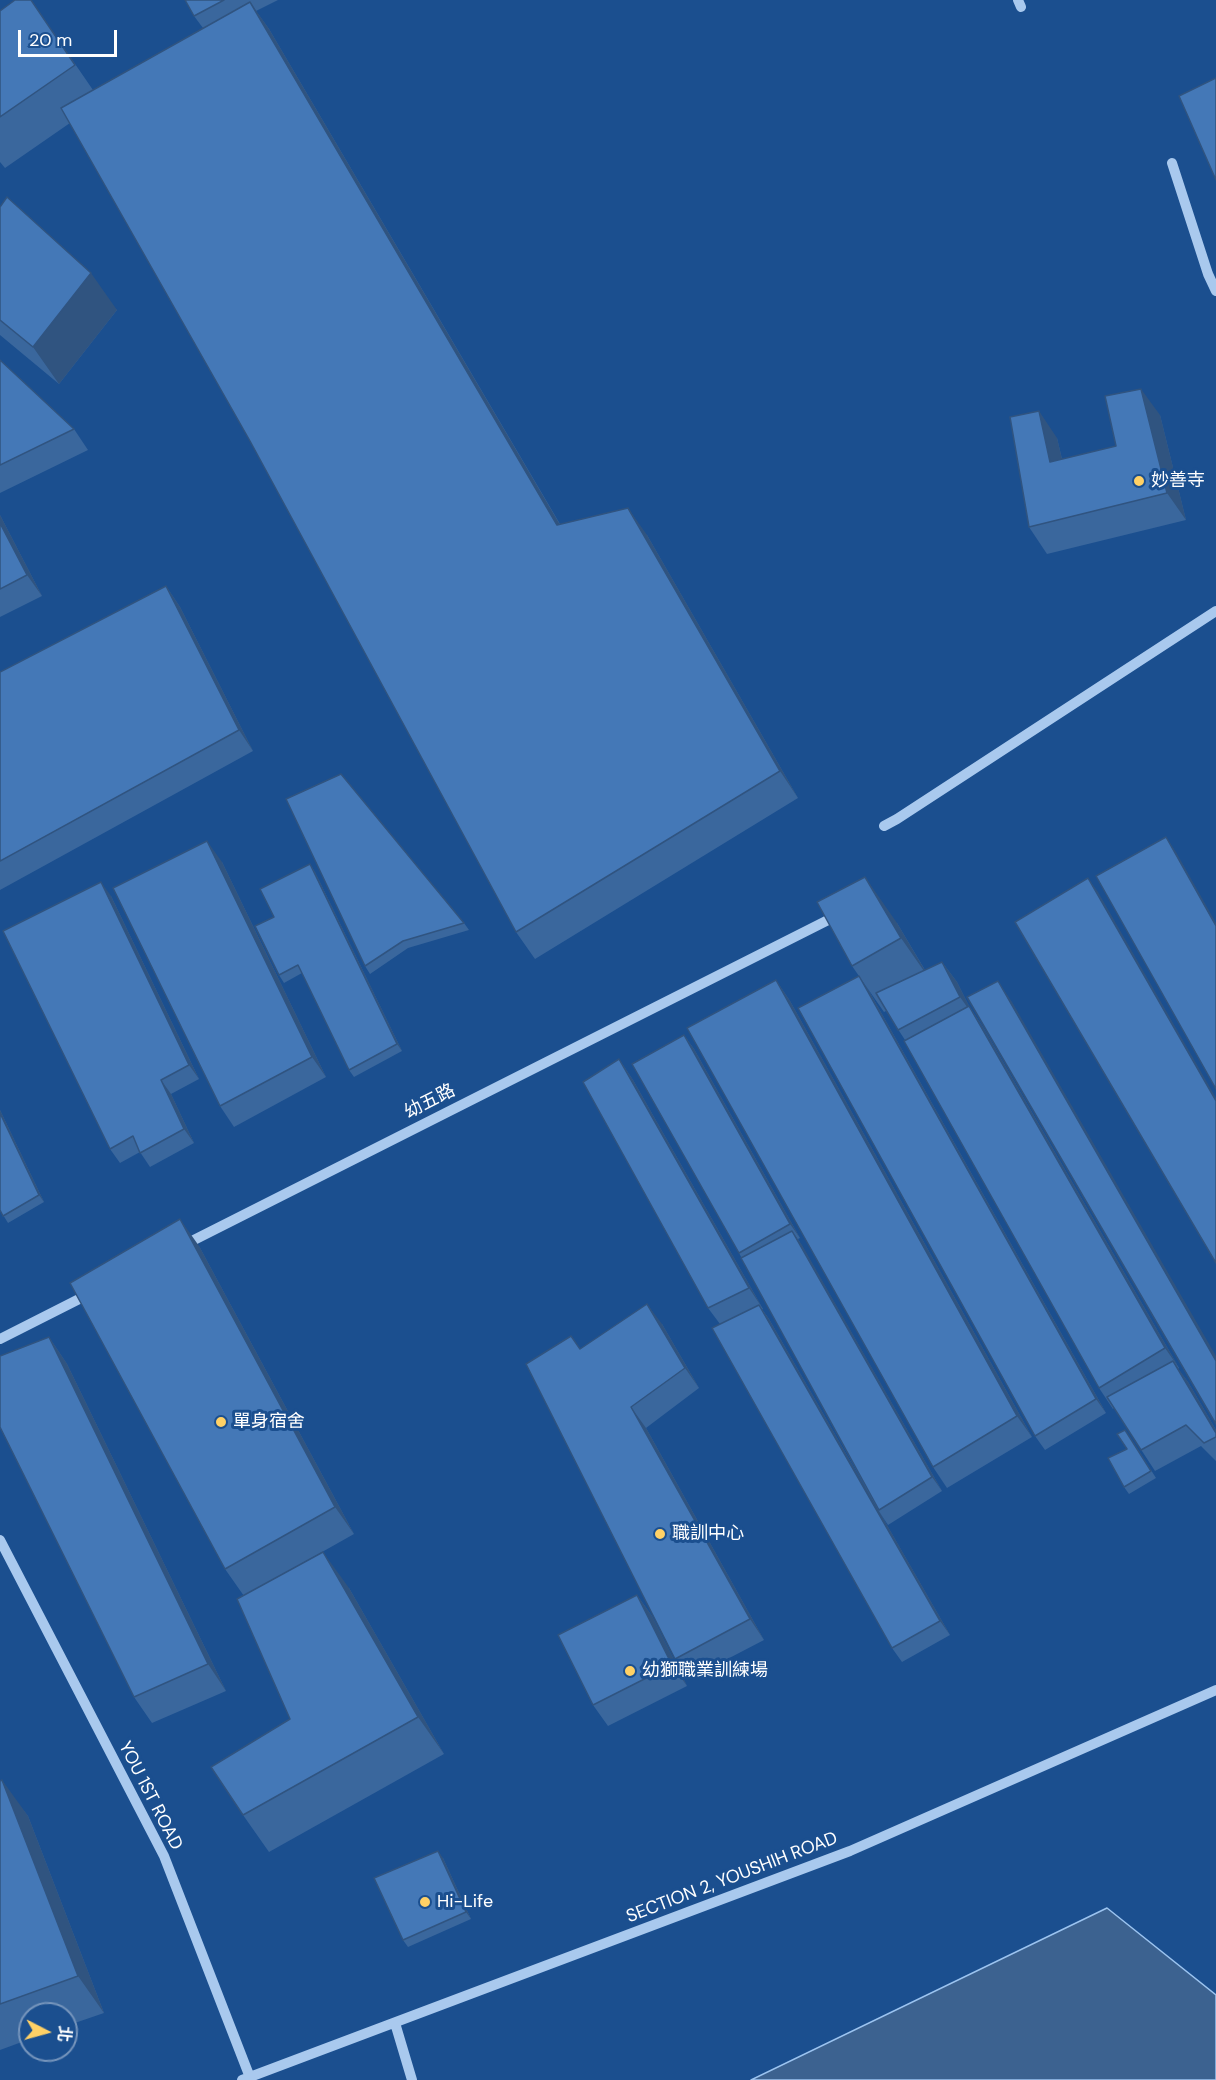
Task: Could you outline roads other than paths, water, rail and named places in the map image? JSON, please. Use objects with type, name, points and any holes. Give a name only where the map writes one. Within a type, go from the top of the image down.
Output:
[{"type":"street","points":[[1172,163],[1208,274],[1216,291]]},
{"type":"street","points":[[884,826],[1216,611]]},
{"type":"street","name":"幼五路","points":[[171,1252],[853,907]]},
{"type":"street","points":[[0,1338],[96,1290]]},
{"type":"street","name":"YOU 1ST ROAD","points":[[0,1540],[164,1856],[248,2079]]},
{"type":"street","name":"SECTION 2, YOUSHIH ROAD","points":[[248,2079],[850,1851],[1216,1690]]},
{"type":"street","points":[[395,2023],[412,2080]]},
{"type":"water","points":[[1107,1908],[1216,1995],[1216,2080],[751,2080]]},
{"type":"place","name":"妙善寺","points":[[1139,481]]},
{"type":"place","name":"單身宿舍","points":[[221,1422]]},
{"type":"place","name":"職訓中心","points":[[660,1534]]},
{"type":"place","name":"幼獅職業訓練場","points":[[630,1671]]},
{"type":"place","name":"Hi-Life","points":[[425,1902]]}]
